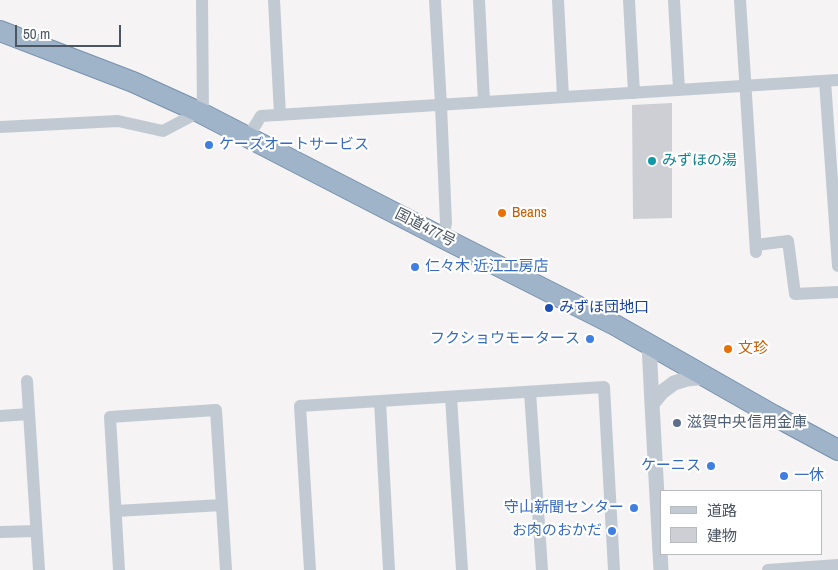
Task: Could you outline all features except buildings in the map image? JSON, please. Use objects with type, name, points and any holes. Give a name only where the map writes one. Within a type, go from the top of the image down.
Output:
[{"type":"highway","name":"国道477号","points":[[0,31],[133,82],[201,113],[615,324],[773,415],[838,450]]},
{"type":"street","points":[[0,127],[118,121],[163,131],[201,113],[202,0]]},
{"type":"street","points":[[274,0],[280,115]]},
{"type":"street","points":[[435,0],[446,223],[443,238]]},
{"type":"street","points":[[479,0],[484,102]]},
{"type":"street","points":[[558,0],[563,97]]},
{"type":"street","points":[[629,0],[634,93]]},
{"type":"street","points":[[674,0],[680,90]]},
{"type":"street","points":[[740,0],[756,249],[788,241],[795,294],[838,292]]},
{"type":"street","points":[[248,137],[261,116],[832,81],[838,266]]},
{"type":"street","points":[[648,344],[660,552]]},
{"type":"street","points":[[652,404],[662,392],[674,383],[687,379],[707,377]]},
{"type":"street","points":[[27,381],[39,570]]},
{"type":"street","points":[[310,570],[300,406],[604,387],[614,570]]},
{"type":"street","points":[[530,392],[542,570]]},
{"type":"street","points":[[451,396],[462,570]]},
{"type":"street","points":[[380,401],[389,570]]},
{"type":"street","points":[[119,570],[110,417],[216,410],[226,570]]},
{"type":"street","points":[[0,416],[29,414]]},
{"type":"street","points":[[116,511],[222,505]]},
{"type":"street","points":[[0,532],[36,531]]},
{"type":"street","points":[[660,555],[661,570]]},
{"type":"street","points":[[768,570],[838,565]]},
{"type":"place","name":"ケーズオートサービス","points":[[209,145]]},
{"type":"place","name":"みずほの湯","points":[[652,161]]},
{"type":"place","name":"Beans","points":[[502,213]]},
{"type":"place","name":"仁々木 近江工房店","points":[[415,267]]},
{"type":"place","name":"みずほ団地口","points":[[549,308]]},
{"type":"place","name":"フクショウモータース","points":[[590,339]]},
{"type":"place","name":"文珍","points":[[728,349]]},
{"type":"place","name":"滋賀中央信用金庫","points":[[677,423]]},
{"type":"place","name":"ケーニス","points":[[711,466]]},
{"type":"place","name":"一休","points":[[784,476]]},
{"type":"place","name":"守山新聞センター","points":[[634,508]]},
{"type":"place","name":"お肉のおかだ","points":[[612,531]]}]
